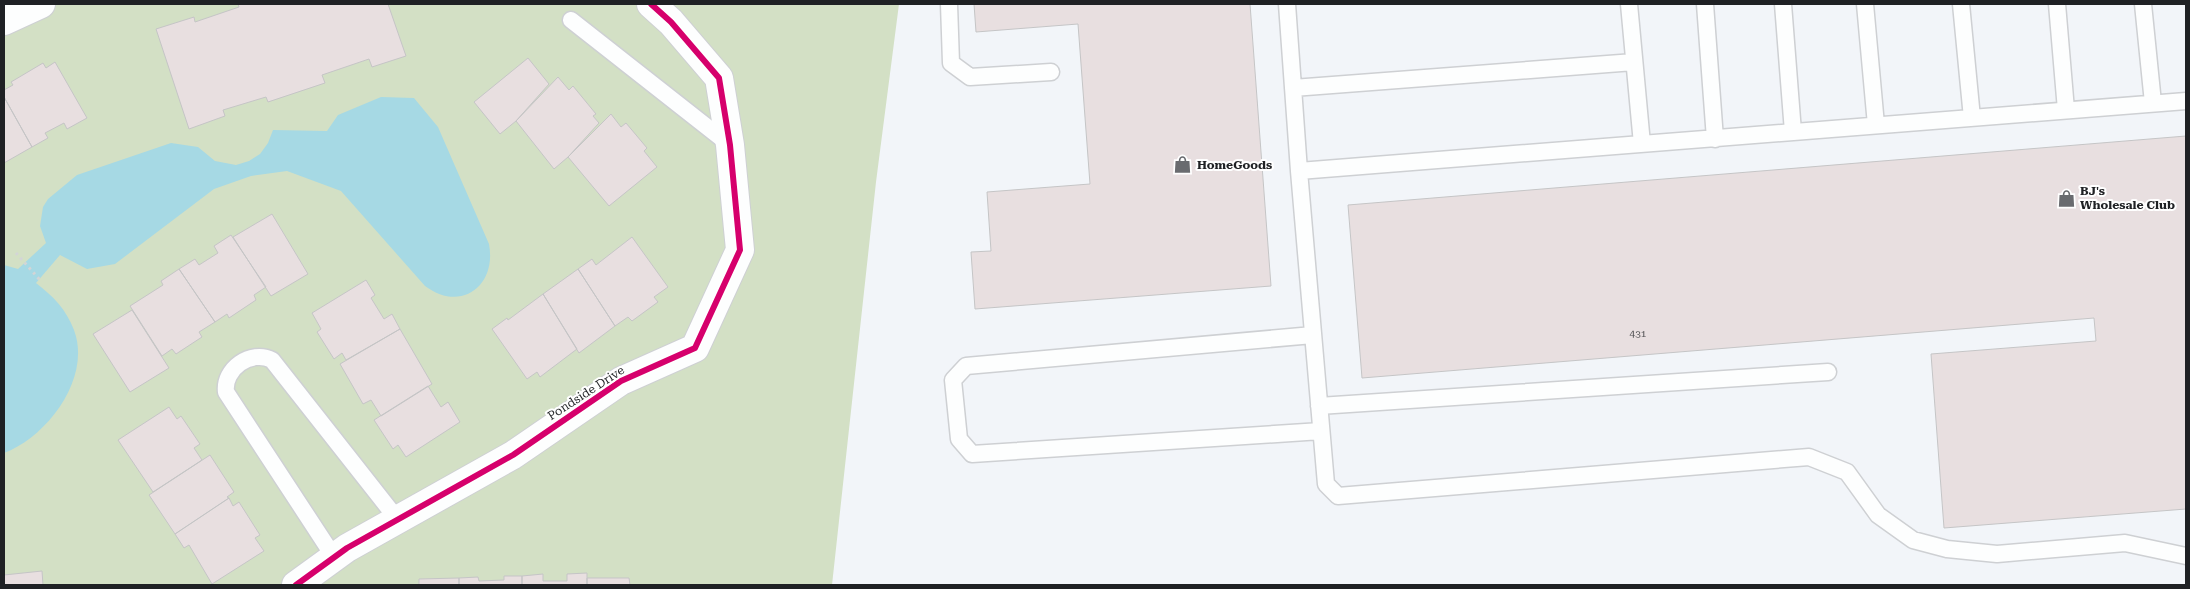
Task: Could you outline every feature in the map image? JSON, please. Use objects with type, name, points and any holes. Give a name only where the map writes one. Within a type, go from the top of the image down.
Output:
[{"type":"street","points":[[4,21],[41,4]]},
{"type":"street","name":"Pondside Drive","points":[[296,585],[334,558],[512,455],[621,381],[695,348],[740,250],[730,145],[719,78],[671,22],[651,4]]},
{"type":"lane","points":[[949,4],[951,63],[970,77],[1051,72]]},
{"type":"lane","points":[[1287,4],[1299,171],[1326,484],[1338,496],[1809,457],[1846,472],[1878,515],[1914,540],[1946,550],[1997,554],[2125,543],[2186,556]]},
{"type":"lane","points":[[1629,4],[1642,144]]},
{"type":"lane","points":[[1705,4],[1715,139]]},
{"type":"lane","points":[[1783,4],[1793,132]]},
{"type":"lane","points":[[1865,4],[1876,125]]},
{"type":"lane","points":[[1961,4],[1972,118]]},
{"type":"lane","points":[[2057,4],[2066,110]]},
{"type":"lane","points":[[2143,4],[2154,103]]},
{"type":"lane","points":[[571,20],[730,145]]},
{"type":"lane","points":[[1293,88],[1634,62]]},
{"type":"lane","points":[[1299,171],[2186,100]]},
{"type":"lane","points":[[1313,335],[966,366],[953,380],[959,439],[972,454],[1321,431]]},
{"type":"lane","points":[[334,558],[226,392],[225,383],[230,372],[252,357],[264,356],[272,360],[398,520]]},
{"type":"lane","points":[[1319,406],[1828,372]]},
{"type":"path","points":[[16,253],[40,280]]},
{"type":"green space","points":[[4,4],[899,4],[876,182],[832,585],[4,585]]},
{"type":"water","points":[[381,97],[414,98],[438,127],[489,244],[490,259],[487,272],[482,283],[474,291],[463,296],[451,297],[438,294],[425,286],[341,191],[287,171],[251,176],[214,189],[115,264],[87,269],[60,255],[36,283],[58,304],[71,322],[78,348],[77,367],[71,386],[62,404],[50,420],[36,434],[4,453],[4,265],[18,269],[46,243],[40,226],[43,207],[48,199],[77,175],[171,143],[198,147],[215,161],[236,165],[249,161],[260,154],[268,143],[273,130],[327,131],[338,115]]},
{"type":"building","points":[[238,4],[388,4],[406,56],[372,67],[369,59],[322,75],[325,83],[268,102],[266,97],[223,110],[225,116],[189,129],[156,29],[194,17],[195,22],[239,7]]},
{"type":"building","points":[[974,4],[1250,4],[1271,286],[975,309],[971,252],[991,251],[987,192],[1090,184],[1078,24],[976,32]]},
{"type":"building","points":[[528,58],[549,84],[516,121],[500,134],[474,102]]},
{"type":"building","points":[[55,62],[87,118],[67,129],[64,123],[45,133],[48,138],[32,147],[4,97],[4,90],[13,85],[11,82],[43,63],[46,68]]},
{"type":"building","points":[[558,77],[569,90],[573,86],[596,114],[593,116],[599,123],[568,157],[554,169],[516,121]]},
{"type":"building","points":[[4,97],[32,147],[4,163]]},
{"type":"building","points":[[611,114],[621,127],[626,123],[647,148],[644,151],[657,167],[609,206],[568,157]]},
{"type":"building","points":[[2186,136],[2186,509],[1944,528],[1931,354],[2096,341],[2094,318],[1362,378],[1348,205]]},
{"type":"building","points":[[272,214],[308,274],[271,296],[233,237]]},
{"type":"building","points":[[231,235],[266,287],[254,295],[256,300],[229,318],[227,314],[215,322],[179,269],[195,259],[199,265],[218,253],[214,246]]},
{"type":"building","points":[[632,237],[668,287],[654,297],[658,302],[632,321],[628,317],[615,326],[578,269],[592,259],[596,265]]},
{"type":"building","points":[[179,269],[215,322],[199,332],[202,337],[176,354],[172,349],[162,356],[130,306],[163,285],[161,281]]},
{"type":"building","points":[[578,269],[615,326],[579,353],[543,294]]},
{"type":"building","points":[[366,280],[375,295],[371,298],[384,319],[392,314],[400,329],[346,360],[342,353],[334,359],[317,332],[321,329],[312,313]]},
{"type":"building","points":[[543,294],[577,349],[540,377],[537,372],[527,379],[492,329],[507,318],[508,320]]},
{"type":"building","points":[[132,310],[169,368],[130,392],[93,334]]},
{"type":"building","points":[[400,329],[432,384],[381,416],[371,400],[363,404],[340,364]]},
{"type":"building","points":[[428,386],[441,407],[448,402],[460,422],[406,457],[398,445],[393,449],[374,420]]},
{"type":"building","points":[[169,407],[177,419],[181,416],[200,444],[194,448],[202,460],[153,492],[118,440]]},
{"type":"building","points":[[210,455],[234,492],[227,497],[229,498],[175,534],[149,495]]},
{"type":"building","points":[[229,498],[233,506],[239,502],[260,535],[255,538],[264,551],[212,584],[189,545],[184,548],[175,534]]},
{"type":"building","points":[[42,571],[43,585],[4,585],[4,575]]},
{"type":"building","points":[[587,573],[587,585],[522,585],[522,576],[543,574],[543,581],[567,581],[567,574]]},
{"type":"building","points":[[504,576],[522,576],[522,585],[459,585],[459,578],[478,577],[479,581],[504,580]]},
{"type":"building","points":[[459,578],[459,585],[419,585],[419,579]]},
{"type":"building","points":[[587,578],[629,578],[630,585],[587,585]]},
{"type":"cycle path","points":[[296,585],[347,548],[513,455],[621,381],[695,348],[740,250],[730,145],[719,78],[671,22],[651,4]]},
{"type":"place","name":"HomeGoods","points":[[1183,165]]},
{"type":"place","name":"BJ's Wholesale Club","points":[[2066,198]]}]
